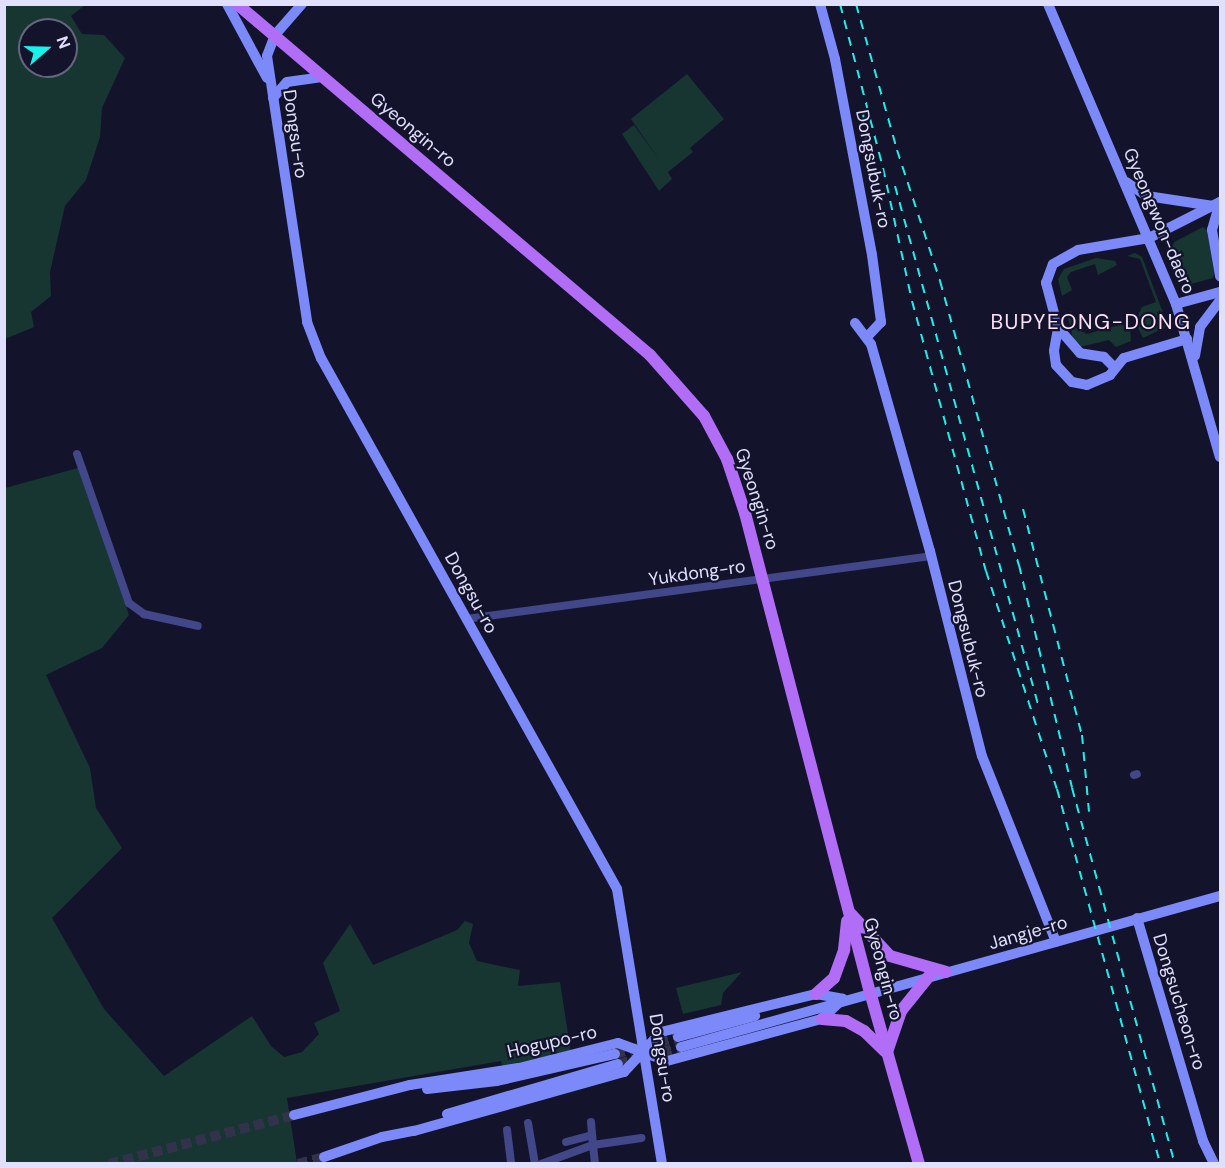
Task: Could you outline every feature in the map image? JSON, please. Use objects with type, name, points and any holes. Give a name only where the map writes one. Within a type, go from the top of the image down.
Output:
[{"type":"main road","points":[[227,4],[272,93],[287,82],[324,77]]},
{"type":"main road","name":"Gyeongin-ro","points":[[237,4],[675,380],[704,416],[727,459],[762,579],[870,992],[919,1164]]},
{"type":"main road","points":[[275,35],[302,4]]},
{"type":"main road","name":"Dongsubuk-ro","points":[[820,4],[835,59],[872,255],[881,322],[868,336]]},
{"type":"main road","name":"Gyeongwon-daero","points":[[1048,4],[1176,304],[1221,458]]},
{"type":"main road","name":"Dongsu-ro","points":[[275,35],[267,56],[307,322],[321,358],[617,889],[662,1164]]},
{"type":"main road","points":[[1124,180],[1147,196],[1218,204]]},
{"type":"main road","points":[[1187,339],[1129,356],[1110,375],[1087,385],[1072,382],[1054,358],[1058,328],[1046,283],[1053,264],[1078,250],[1149,238],[1218,204]]},
{"type":"main road","points":[[1218,204],[1212,230],[1221,276]]},
{"type":"main road","points":[[1176,304],[1221,292]]},
{"type":"main road","points":[[1196,368],[1200,327],[1221,300]]},
{"type":"main road","name":"Dongsubuk-ro","points":[[855,323],[868,336],[931,556],[982,756],[1056,942]]},
{"type":"main road","points":[[1058,328],[1080,352],[1104,357],[1115,368]]},
{"type":"main road","name":"Jangje-ro","points":[[679,1042],[818,1000],[843,999],[1221,896]]},
{"type":"main road","points":[[848,910],[890,956],[946,972]]},
{"type":"main road","points":[[816,994],[834,978],[841,959],[848,910]]},
{"type":"main road","name":"Dongsucheon-ro","points":[[1137,918],[1203,1141],[1214,1164]]},
{"type":"main road","points":[[843,999],[816,994],[661,1032],[644,1052],[667,1061],[822,1019],[846,1021],[864,1031],[887,1053],[901,1011],[912,993],[928,976]]},
{"type":"main road","points":[[822,1019],[843,999]]},
{"type":"main road","name":"Hogupo-ro","points":[[294,1115],[410,1085],[519,1068],[618,1043],[644,1052],[624,1072],[382,1137]]},
{"type":"main road","name":"Hogupo-ro","points":[[324,1157],[616,1059],[497,1081],[370,1096]]},
{"type":"street","points":[[77,454],[129,603],[144,614],[198,626]]},
{"type":"street","name":"Yukdong-ro","points":[[466,619],[931,556]]},
{"type":"street","points":[[591,1122],[595,1164]]},
{"type":"street","points":[[528,1123],[536,1164]]},
{"type":"street","points":[[507,1130],[512,1164]]},
{"type":"street","points":[[566,1142],[592,1135]]},
{"type":"street","points":[[541,1164],[593,1145],[640,1138]]},
{"type":"green space","points":[[5,4],[85,5],[71,16],[72,18],[18,18],[18,78],[78,78],[78,27],[82,34],[104,35],[125,58],[102,108],[100,137],[86,180],[65,206],[50,272],[51,296],[31,312],[34,327],[5,339]]},
{"type":"green space","points":[[687,74],[724,119],[690,148],[693,152],[668,172],[672,179],[659,191],[622,134],[634,125],[660,161],[631,119]]},
{"type":"green space","points":[[1203,227],[1207,230],[1213,278],[1191,284],[1184,281],[1171,250],[1174,242]]},
{"type":"green space","points":[[1135,253],[1142,257],[1168,326],[1143,338],[1135,322],[1142,307],[1156,302],[1140,259],[1127,256]]},
{"type":"green space","points":[[1096,258],[1115,261],[1117,265],[1098,275],[1095,264],[1071,272],[1067,277],[1072,290],[1062,296],[1058,279],[1064,269]]},
{"type":"green space","points":[[1071,311],[1076,328],[1087,334],[1123,324],[1130,328],[1131,341],[1116,347],[1109,340],[1080,347],[1073,339],[1067,313]]},
{"type":"green space","points":[[78,468],[129,615],[102,648],[46,675],[90,768],[96,808],[122,848],[52,918],[104,1009],[164,1076],[252,1016],[271,1046],[284,1057],[302,1052],[319,1034],[314,1023],[340,1011],[323,963],[350,924],[373,965],[457,930],[465,921],[473,924],[469,943],[477,961],[520,970],[518,986],[560,982],[571,1053],[503,1068],[501,1061],[287,1098],[297,1163],[5,1164],[5,488]]},
{"type":"green space","points":[[742,972],[723,993],[721,1005],[683,1014],[676,988]]},
{"type":"tunnel","points":[[615,1054],[678,1037]]},
{"type":"tunnel","points":[[618,1064],[681,1047]]},
{"type":"tunnel","points":[[109,1164],[294,1115]]},
{"type":"tunnel","points":[[298,1164],[324,1157]]},
{"type":"railway","points":[[840,4],[883,168],[912,301],[986,571],[1057,789],[1160,1164]]},
{"type":"railway","points":[[856,4],[897,150],[940,281],[1019,565],[1072,788],[1175,1164]]},
{"type":"railway","points":[[863,113],[870,175]]},
{"type":"railway","points":[[895,186],[1038,704]]},
{"type":"railway","points":[[1023,509],[1082,735],[1089,812]]},
{"type":"district","name":"BUPYEONG-DONG","points":[[1091,322]]}]
